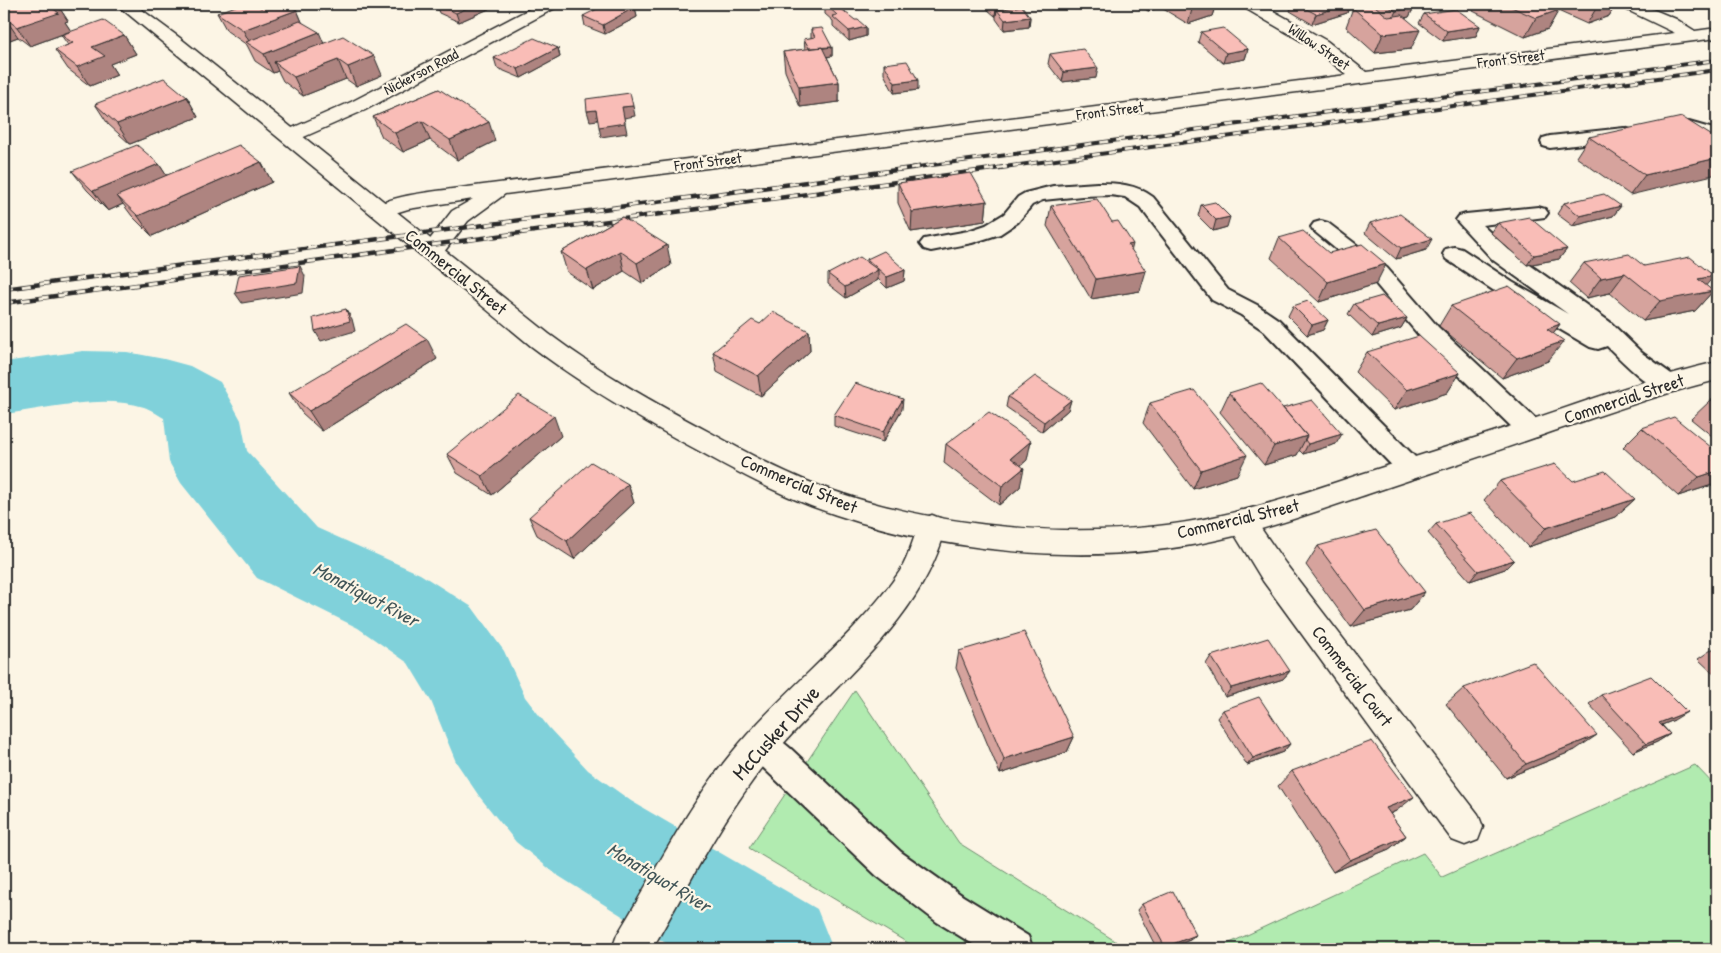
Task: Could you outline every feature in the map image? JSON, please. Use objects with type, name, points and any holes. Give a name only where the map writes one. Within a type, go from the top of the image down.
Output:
[{"type":"street","name":"Commercial Street","points":[[124,4],[566,360],[635,404],[794,486],[863,512],[932,527],[1022,539],[1141,539],[1180,534],[1241,522],[1411,470],[1668,384],[1717,370]]},
{"type":"street","name":"Nickerson Road","points":[[290,136],[351,109],[551,4]]},
{"type":"street","name":"Willow Street","points":[[1249,4],[1321,45],[1362,78]]},
{"type":"street","points":[[1627,4],[1670,23],[1692,36]]},
{"type":"street","name":"Front Street","points":[[382,211],[393,206],[418,200],[1717,33]]},
{"type":"street","name":"Front Street","points":[[432,252],[460,216],[502,189]]},
{"type":"street","name":"Commercial Court","points":[[1241,522],[1274,572],[1466,827]]},
{"type":"street","name":"McCusker Drive","points":[[634,944],[704,822],[742,768],[876,623],[912,579],[923,560],[932,527]]},
{"type":"lane","points":[[1550,142],[1689,128],[1717,136]]},
{"type":"lane","points":[[931,244],[962,238],[997,226],[1011,218],[1021,204],[1032,197],[1089,190],[1132,192],[1147,203],[1220,295],[1249,310],[1271,326],[1411,470]]},
{"type":"lane","points":[[1538,213],[1466,220],[1500,255],[1602,327],[1634,359],[1668,384]]},
{"type":"lane","points":[[1320,227],[1379,273],[1430,332],[1530,430]]},
{"type":"lane","points":[[1454,254],[1504,287],[1598,341],[1634,359]]},
{"type":"lane","points":[[762,745],[801,778],[891,865],[936,899],[1015,949]]},
{"type":"green space","points":[[855,690],[959,843],[1128,949],[918,949],[749,848]]},
{"type":"green space","points":[[1695,765],[1717,788],[1717,949],[1217,949],[1423,853],[1442,877]]},
{"type":"building","points":[[4,4],[51,4],[48,5],[59,13],[17,27],[4,18]]},
{"type":"building","points":[[241,4],[255,4],[261,8],[271,4],[286,4],[297,10],[243,30],[217,13]]},
{"type":"building","points":[[437,4],[476,4],[456,13]]},
{"type":"building","points":[[607,4],[626,4],[635,7],[603,25],[583,16]]},
{"type":"building","points":[[825,4],[835,4],[866,27],[849,31],[832,16],[837,15]]},
{"type":"building","points":[[993,4],[1011,4],[996,7]]},
{"type":"building","points":[[1297,4],[1349,4],[1316,14]]},
{"type":"building","points":[[1384,4],[1408,4],[1414,7],[1396,11]]},
{"type":"building","points":[[1505,4],[1545,4],[1559,10],[1536,18]]},
{"type":"building","points":[[1022,6],[1030,17],[1005,20],[997,10]]},
{"type":"building","points":[[1375,6],[1388,17],[1402,15],[1420,30],[1383,34],[1353,8]]},
{"type":"building","points":[[1456,9],[1480,26],[1447,31],[1424,14]]},
{"type":"building","points":[[103,20],[124,35],[92,47],[105,56],[77,67],[55,50],[73,43],[61,35]]},
{"type":"building","points":[[300,21],[319,32],[264,54],[246,42]]},
{"type":"building","points":[[822,28],[832,47],[809,48],[804,39],[815,37],[811,29]]},
{"type":"building","points":[[1223,28],[1248,49],[1226,53],[1201,32]]},
{"type":"building","points":[[343,36],[374,56],[348,67],[338,60],[294,77],[274,62]]},
{"type":"building","points":[[534,38],[558,48],[518,69],[494,58]]},
{"type":"building","points":[[822,47],[839,82],[799,87],[783,52]]},
{"type":"building","points":[[1083,49],[1098,68],[1064,72],[1050,54]]},
{"type":"building","points":[[907,61],[918,80],[895,83],[884,64]]},
{"type":"building","points":[[164,78],[187,97],[117,124],[95,104]]},
{"type":"building","points":[[439,89],[489,122],[450,140],[422,121],[395,133],[373,117]]},
{"type":"building","points":[[630,93],[633,106],[622,107],[625,123],[599,127],[596,110],[587,111],[586,99]]},
{"type":"building","points":[[1682,117],[1717,139],[1717,158],[1645,175],[1589,137]]},
{"type":"building","points":[[137,145],[159,164],[93,191],[72,171]]},
{"type":"building","points":[[239,145],[261,162],[138,216],[117,196]]},
{"type":"building","points":[[971,173],[987,201],[912,212],[898,183]]},
{"type":"building","points":[[1604,194],[1621,206],[1580,216],[1564,203]]},
{"type":"building","points":[[1097,199],[1112,222],[1118,221],[1133,244],[1128,245],[1146,271],[1096,279],[1051,206]]},
{"type":"building","points":[[1215,202],[1230,217],[1216,220],[1201,205]]},
{"type":"building","points":[[1400,214],[1432,239],[1401,248],[1370,223]]},
{"type":"building","points":[[622,217],[667,245],[637,263],[620,251],[587,270],[561,252]]},
{"type":"building","points":[[1529,217],[1567,249],[1534,255],[1498,223]]},
{"type":"building","points":[[1303,231],[1329,253],[1362,244],[1386,264],[1328,282],[1279,238]]},
{"type":"building","points":[[884,251],[905,270],[887,277],[867,259]]},
{"type":"building","points":[[1629,254],[1644,266],[1690,257],[1714,276],[1698,279],[1713,291],[1660,301],[1625,273],[1601,278],[1584,263]]},
{"type":"building","points":[[860,257],[878,270],[845,287],[828,274]]},
{"type":"building","points":[[300,266],[297,283],[235,293],[239,275]]},
{"type":"building","points":[[1509,286],[1560,324],[1547,329],[1564,341],[1517,358],[1451,306]]},
{"type":"building","points":[[1382,296],[1407,318],[1378,326],[1354,304]]},
{"type":"building","points":[[1308,301],[1328,320],[1312,325],[1293,306]]},
{"type":"building","points":[[346,309],[350,321],[315,331],[313,318]]},
{"type":"building","points":[[773,312],[809,331],[758,376],[713,352],[752,320],[760,324]]},
{"type":"building","points":[[406,324],[427,339],[309,411],[289,393]]},
{"type":"building","points":[[1419,336],[1460,373],[1407,390],[1367,352]]},
{"type":"building","points":[[1035,376],[1071,400],[1044,422],[1008,397]]},
{"type":"building","points":[[855,383],[903,399],[883,432],[834,415]]},
{"type":"building","points":[[1261,383],[1307,436],[1274,446],[1229,393]]},
{"type":"building","points":[[1194,390],[1247,455],[1201,470],[1150,403]]},
{"type":"building","points":[[519,395],[554,416],[482,476],[447,454]]},
{"type":"building","points":[[1717,398],[1717,404],[1711,400]]},
{"type":"building","points":[[1312,400],[1342,434],[1308,444],[1305,440],[1307,436],[1283,408]]},
{"type":"building","points":[[989,412],[1031,441],[1011,458],[1024,468],[1002,486],[946,444]]},
{"type":"building","points":[[1674,417],[1717,452],[1717,471],[1699,477],[1642,428]]},
{"type":"building","points":[[591,462],[628,484],[567,541],[529,517]]},
{"type":"building","points":[[1555,464],[1573,481],[1605,471],[1635,499],[1546,528],[1500,481]]},
{"type":"building","points":[[1470,513],[1514,560],[1478,571],[1436,524]]},
{"type":"building","points":[[1376,530],[1425,592],[1365,610],[1318,546]]},
{"type":"building","points":[[1024,632],[1074,737],[1004,759],[959,651]]},
{"type":"building","points":[[1268,638],[1290,671],[1231,688],[1211,656]]},
{"type":"building","points":[[1533,662],[1597,735],[1526,764],[1464,688]]},
{"type":"building","points":[[1651,676],[1687,712],[1659,723],[1670,734],[1646,744],[1601,695]]},
{"type":"building","points":[[1259,697],[1290,744],[1253,758],[1223,710]]},
{"type":"building","points":[[1372,741],[1414,797],[1386,808],[1406,836],[1350,860],[1292,771]]},
{"type":"building","points":[[1173,891],[1196,935],[1165,947],[1142,904]]},
{"type":"waterway","name":"Monatiquot River","points":[[4,388],[83,377],[127,378],[164,385],[194,401],[203,420],[209,462],[287,553],[389,601],[440,635],[471,681],[490,729],[514,762],[552,806],[594,838],[777,949]]},
{"type":"railway","points":[[910,168],[1717,60]]},
{"type":"railway","points":[[997,168],[1717,70]]},
{"type":"railway","points":[[4,289],[919,167]]},
{"type":"railway","points":[[4,303],[1007,167]]}]
